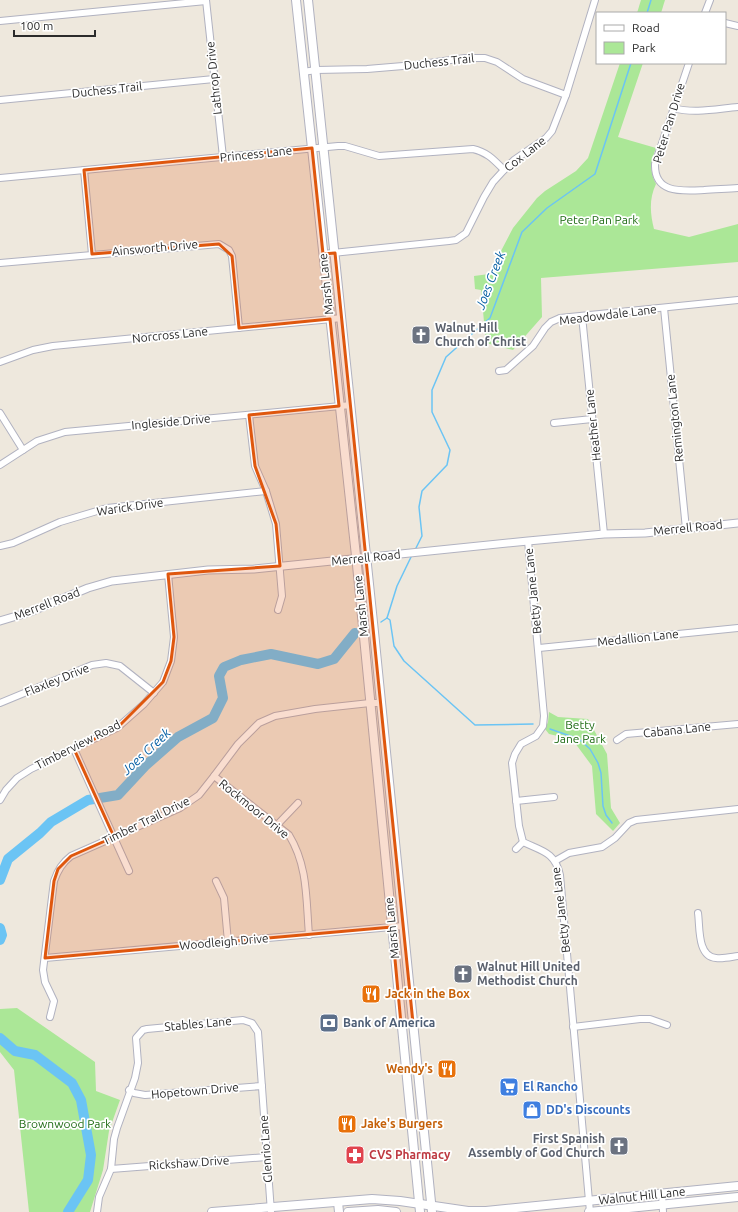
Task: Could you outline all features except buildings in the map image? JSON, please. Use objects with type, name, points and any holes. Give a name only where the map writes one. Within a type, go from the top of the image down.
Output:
[{"type":"main road","name":"Marsh Lane","points":[[296,0],[356,558],[419,1208]]},
{"type":"main road","name":"Marsh Lane","points":[[308,0],[351,405],[431,1209]]},
{"type":"main road","points":[[298,20],[310,18]]},
{"type":"main road","points":[[381,819],[393,818]]},
{"type":"main road","points":[[402,1024],[413,1023]]},
{"type":"main road","points":[[409,1098],[420,1098]]},
{"type":"main road","points":[[737,1186],[738,1197]]},
{"type":"main road","name":"Walnut Hill Lane","points":[[212,1212],[271,1210],[338,1202],[384,1199],[419,1208],[431,1209],[468,1211],[526,1210],[589,1201],[737,1186]]},
{"type":"main road","name":"Walnut Hill Lane","points":[[590,1212],[663,1208],[738,1197]]},
{"type":"main road","points":[[338,1202],[339,1212]]},
{"type":"main road","points":[[348,1212],[372,1210],[396,1212]]},
{"type":"street","name":"Cox Lane","points":[[323,254],[449,241],[461,237],[468,229],[493,182],[514,160],[550,135],[566,95],[595,0]]},
{"type":"street","points":[[705,12],[710,0]]},
{"type":"street","points":[[0,22],[206,1]]},
{"type":"street","name":"Lathrop Drive","points":[[206,1],[223,157]]},
{"type":"street","points":[[726,23],[738,26]]},
{"type":"street","name":"Duchess Trail","points":[[303,72],[316,70],[367,69],[415,65],[465,58],[486,58],[497,62],[523,78],[566,95]]},
{"type":"street","name":"Peter Pan Drive","points":[[689,64],[656,161],[655,168],[658,178],[665,186],[672,190],[683,191],[738,188]]},
{"type":"street","name":"Duchess Trail","points":[[0,100],[214,79]]},
{"type":"street","points":[[673,108],[694,112],[738,107]]},
{"type":"street","name":"Princess Lane","points":[[0,178],[338,146],[345,146],[373,156],[473,149],[481,150],[504,170]]},
{"type":"street","points":[[84,170],[92,254]]},
{"type":"street","name":"Ainsworth Drive","points":[[0,263],[215,243],[225,246],[232,256],[239,328]]},
{"type":"street","name":"Meadowdale Lane","points":[[499,371],[506,370],[524,354],[551,322],[560,318],[738,300]]},
{"type":"street","name":"Remington Lane","points":[[664,308],[686,528]]},
{"type":"street","name":"Heather Lane","points":[[582,316],[604,534]]},
{"type":"street","name":"Norcross Lane","points":[[0,362],[33,350],[53,346],[342,318]]},
{"type":"street","name":"Ingleside Drive","points":[[0,466],[37,440],[65,432],[351,405]]},
{"type":"street","points":[[0,413],[23,450]]},
{"type":"street","points":[[249,415],[255,466],[266,491],[276,524],[282,596],[278,610]]},
{"type":"street","points":[[554,423],[592,419]]},
{"type":"street","name":"Warick Drive","points":[[0,546],[13,543],[60,522],[107,508],[266,491]]},
{"type":"street","name":"Merrell Road","points":[[0,621],[30,612],[97,585],[127,579],[208,570],[254,569],[528,541],[604,534],[645,533],[738,523]]},
{"type":"street","name":"Betty Jane Lane","points":[[528,541],[539,648],[544,716],[543,726],[536,736],[521,744],[513,758],[512,763],[518,826],[523,842],[547,852],[555,861],[560,875],[590,1212]]},
{"type":"street","name":"Timberview Road","points":[[0,800],[6,790],[17,778],[31,769],[117,728],[144,704],[163,682],[171,661],[174,637],[168,574]]},
{"type":"street","name":"Medallion Lane","points":[[539,648],[738,628]]},
{"type":"street","name":"Flaxley Drive","points":[[0,703],[92,665],[106,663],[120,666],[154,693]]},
{"type":"street","name":"Timber Trail Drive","points":[[50,1017],[54,1001],[45,982],[43,970],[54,881],[58,869],[63,862],[71,856],[180,808],[199,795],[238,744],[259,722],[274,716],[301,711],[381,703]]},
{"type":"street","name":"Cabana Lane","points":[[617,740],[626,734],[738,724]]},
{"type":"street","points":[[74,749],[129,871]]},
{"type":"street","name":"Rockmoor Drive","points":[[214,776],[289,835],[304,868],[309,935]]},
{"type":"street","points":[[516,801],[554,797]]},
{"type":"street","points":[[276,826],[298,803]]},
{"type":"street","points":[[555,861],[569,853],[602,847],[615,838],[629,823],[636,820],[738,810]]},
{"type":"street","points":[[516,849],[523,842]]},
{"type":"street","points":[[216,881],[224,898],[228,942]]},
{"type":"street","points":[[698,913],[702,948],[705,953],[716,958],[738,956]]},
{"type":"street","name":"Woodleigh Drive","points":[[45,958],[403,926]]},
{"type":"street","points":[[573,1027],[640,1019],[650,1019],[667,1025]]},
{"type":"street","name":"Stables Lane","points":[[97,1212],[99,1197],[111,1169],[114,1138],[129,1090],[135,1078],[138,1063],[136,1038],[143,1030],[243,1020],[252,1023],[258,1032],[262,1086]]},
{"type":"street","name":"Hopetown Drive","points":[[129,1090],[134,1093],[145,1095],[262,1086]]},
{"type":"street","name":"Glenrio Lane","points":[[262,1086],[271,1210]]},
{"type":"street","name":"Rickshaw Drive","points":[[111,1169],[267,1157]]},
{"type":"street","points":[[662,1194],[663,1208]]},
{"type":"highlighted area","points":[[312,148],[323,254],[335,253],[413,1023],[401,1024],[392,927],[45,958],[54,881],[58,869],[71,856],[114,837],[74,749],[117,728],[163,682],[171,661],[174,637],[168,574],[280,566],[276,524],[255,466],[249,415],[339,406],[330,319],[239,328],[232,256],[219,244],[92,254],[84,170]]},
{"type":"green space","points":[[641,0],[665,0],[661,12],[637,12]]},
{"type":"green space","name":"Peter Pan Park","points":[[620,64],[643,64],[618,137],[656,148],[653,157],[652,175],[656,184],[652,195],[651,206],[654,229],[689,237],[738,224],[738,262],[541,278],[542,317],[513,350],[486,343],[481,290],[475,289],[474,276],[489,274],[513,228],[537,198],[545,191],[576,171],[588,158]]},
{"type":"green space","name":"Betty Jane Park","points":[[549,712],[558,717],[588,719],[607,754],[611,808],[620,823],[613,831],[596,814],[592,766],[575,743],[562,737],[549,734],[545,729],[548,722]]},
{"type":"green space","name":"Brownwood Park","points":[[17,1008],[95,1062],[96,1091],[120,1100],[109,1131],[103,1170],[90,1212],[29,1212],[14,1070],[0,1052],[0,1009]]},
{"type":"waterway","name":"Joes Creek","points":[[647,12],[651,0]]},
{"type":"waterway","name":"Joes Creek","points":[[415,550],[422,536],[419,507],[422,491],[447,465],[450,450],[432,412],[432,390],[446,357],[490,318],[522,232],[547,208],[595,174],[631,64]]},
{"type":"waterway","name":"Joes Creek","points":[[381,622],[387,618],[397,586],[412,555]]},
{"type":"waterway","points":[[387,618],[390,620],[394,646],[404,661],[475,725],[533,724]]},
{"type":"waterway","name":"Joes Creek","points":[[0,880],[8,859],[51,822],[88,800],[118,795],[145,766],[178,737],[213,718],[223,698],[219,676],[224,667],[241,660],[271,654],[318,664],[334,659],[355,633]]},
{"type":"waterway","points":[[550,729],[579,739],[590,749],[598,763],[601,773],[603,806],[606,815],[612,823]]},
{"type":"waterway","name":"Joes Creek","points":[[0,928],[2,935],[0,940]]},
{"type":"waterway","name":"Joes Creek","points":[[0,1038],[15,1051],[35,1055],[72,1083],[81,1100],[91,1155],[88,1180],[68,1212]]},
{"type":"place","name":"Walnut Hill Church of Christ","points":[[421,335]]},
{"type":"place","name":"Walnut Hill United Methodist Church","points":[[463,974]]},
{"type":"place","name":"Jack in the Box","points":[[371,994]]},
{"type":"place","name":"Bank of America","points":[[329,1023]]},
{"type":"place","name":"Wendy's","points":[[447,1069]]},
{"type":"place","name":"El Rancho","points":[[509,1087]]},
{"type":"place","name":"DD's Discounts","points":[[532,1110]]},
{"type":"place","name":"Jake's Burgers","points":[[347,1124]]},
{"type":"place","name":"First Spanish Assembly of God Church","points":[[619,1146]]},
{"type":"place","name":"CVS Pharmacy","points":[[355,1155]]}]
